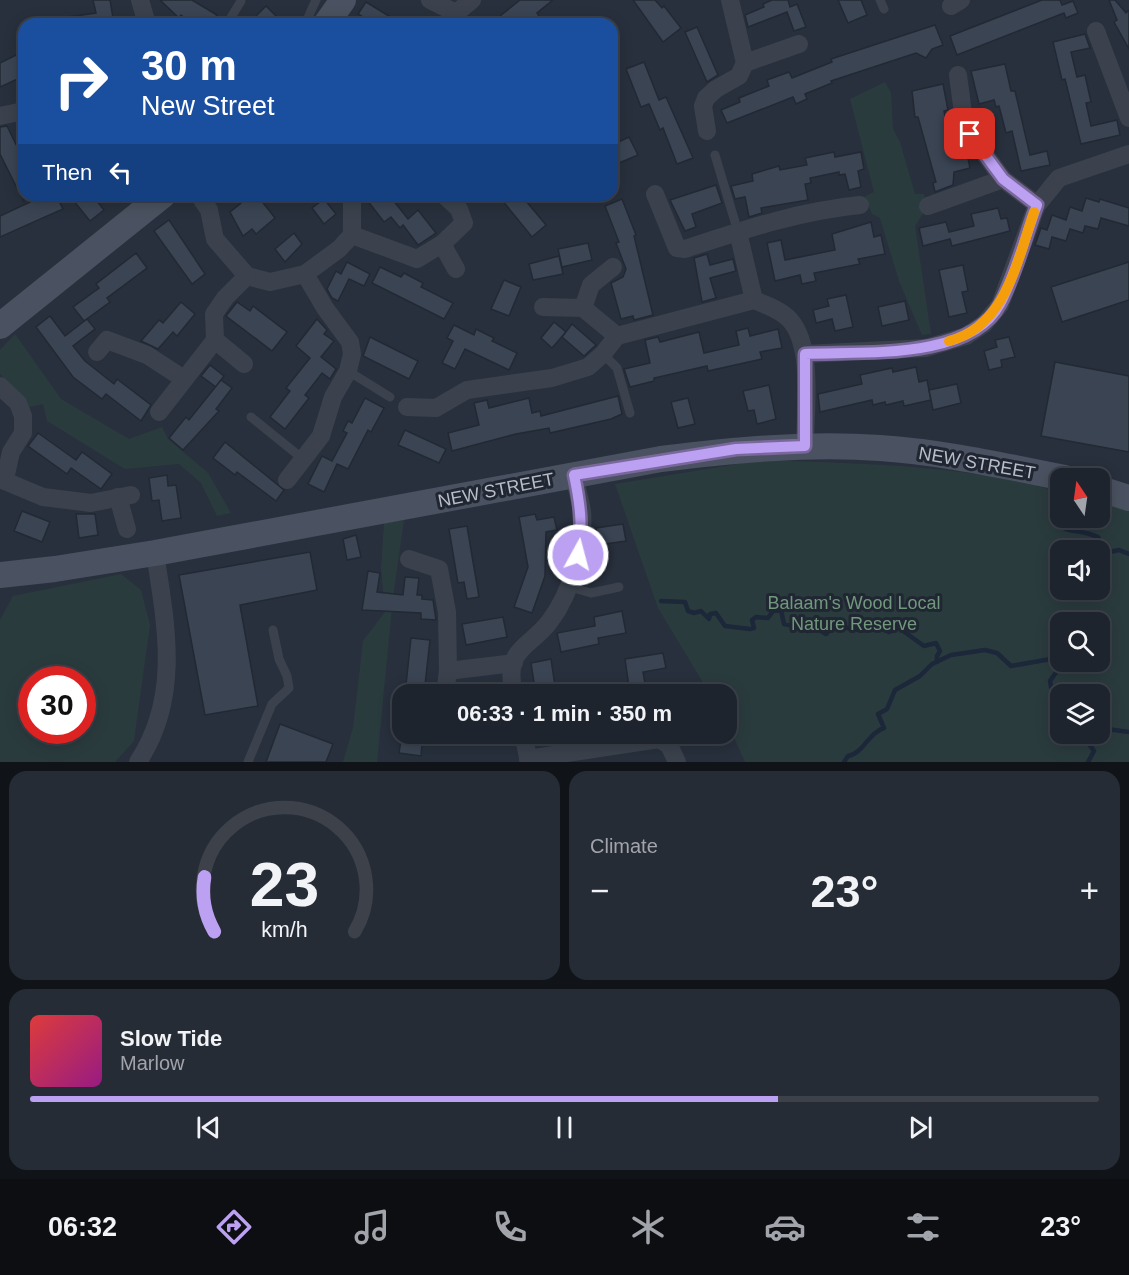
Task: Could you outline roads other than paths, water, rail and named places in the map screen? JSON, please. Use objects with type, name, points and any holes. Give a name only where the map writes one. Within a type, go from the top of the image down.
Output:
[{"type":"street","points":[[140,0],[145,18]]},
{"type":"street","points":[[330,18],[342,0]]},
{"type":"street","points":[[430,0],[455,18]]},
{"type":"street","points":[[457,18],[472,0]]},
{"type":"street","points":[[707,131],[703,106],[706,98],[716,88],[739,76],[745,63],[730,0]]},
{"type":"street","points":[[1096,31],[1129,118]]},
{"type":"street","points":[[745,63],[799,44]]},
{"type":"street","points":[[958,75],[964,121],[970,134],[1003,179],[1037,205]]},
{"type":"street","points":[[0,116],[18,112]]},
{"type":"street","points":[[805,354],[926,348],[966,336],[984,324],[1000,306],[1037,205],[1059,178],[1129,154]]},
{"type":"street","points":[[928,206],[1003,179]]},
{"type":"street","points":[[655,194],[677,248],[685,249],[817,209],[860,205]]},
{"type":"street","points":[[0,326],[156,201]]},
{"type":"street","points":[[203,201],[209,210],[215,239],[248,276],[270,282],[305,274],[339,249],[352,235],[352,201]]},
{"type":"street","points":[[352,235],[417,259],[442,244],[464,223],[459,209],[450,201]]},
{"type":"street","points":[[738,232],[754,300]]},
{"type":"street","points":[[442,244],[456,269]]},
{"type":"street","points":[[583,308],[591,285],[613,267]]},
{"type":"street","points":[[287,480],[321,436],[333,397],[348,371],[352,354],[350,342],[325,308],[305,274]]},
{"type":"street","points":[[159,412],[215,340],[214,314],[225,298],[248,276]]},
{"type":"street","points":[[407,407],[436,408],[467,390],[552,378],[588,367],[603,354],[617,336],[754,300],[789,319],[801,336],[805,354],[805,446]]},
{"type":"street","points":[[543,306],[583,308],[617,336]]},
{"type":"street","points":[[97,352],[107,340],[147,355],[184,379]]},
{"type":"street","points":[[215,340],[244,364]]},
{"type":"street","points":[[0,386],[18,403],[23,416],[23,433],[11,452],[2,479],[44,497],[91,503],[125,496],[127,529]]},
{"type":"street","name":"NEW STREET","points":[[0,575],[55,570],[155,553],[574,475],[736,449],[805,446],[881,448],[988,462],[1050,475]]},
{"type":"street","points":[[514,684],[514,663],[521,647],[549,623],[567,586],[582,533],[582,510],[574,475]]},
{"type":"street","points":[[1110,492],[1129,498]]},
{"type":"street","points":[[139,762],[165,701],[167,634],[155,553]]},
{"type":"street","points":[[410,559],[439,569],[447,612],[446,684]]},
{"type":"street","points":[[448,671],[514,663]]},
{"type":"street","points":[[524,744],[528,760],[616,744]]},
{"type":"street","points":[[667,744],[677,762]]},
{"type":"lane","points":[[307,18],[316,0]]},
{"type":"lane","points":[[231,18],[241,1]]},
{"type":"lane","points":[[715,155],[738,232]]},
{"type":"lane","points":[[603,354],[617,368],[630,413]]},
{"type":"lane","points":[[348,371],[390,397]]},
{"type":"lane","points":[[251,417],[303,459]]},
{"type":"lane","points":[[567,586],[591,593],[620,587]]},
{"type":"lane","points":[[248,762],[273,704],[289,688],[290,682],[279,659],[273,630]]},
{"type":"waterway","points":[[1064,528],[1098,537],[1100,540]]},
{"type":"waterway","points":[[1110,552],[1119,550],[1129,554]]},
{"type":"waterway","points":[[661,601],[685,602],[688,611],[694,613],[701,611],[709,619],[710,614],[716,613],[725,626],[750,629],[754,628],[752,620],[756,617],[768,618],[773,611],[781,610],[784,624],[804,628],[807,631],[818,629],[826,634],[837,627],[864,630],[877,626],[889,632],[899,628],[924,646],[936,643],[940,651],[937,662]]},
{"type":"waterway","points":[[844,762],[848,756],[858,751],[874,734],[884,728],[878,714],[887,709],[895,690],[920,676],[932,664],[951,655],[985,650],[997,653],[1011,666],[1051,659],[1057,662],[1059,668],[1050,681],[1050,684]]},
{"type":"waterway","points":[[1110,729],[1129,732]]},
{"type":"waterway","points":[[1088,762],[1094,751],[1089,744]]},
{"type":"park label","name":"Balaam's Wood Local Nature Reserve","points":[[854,613]]}]
